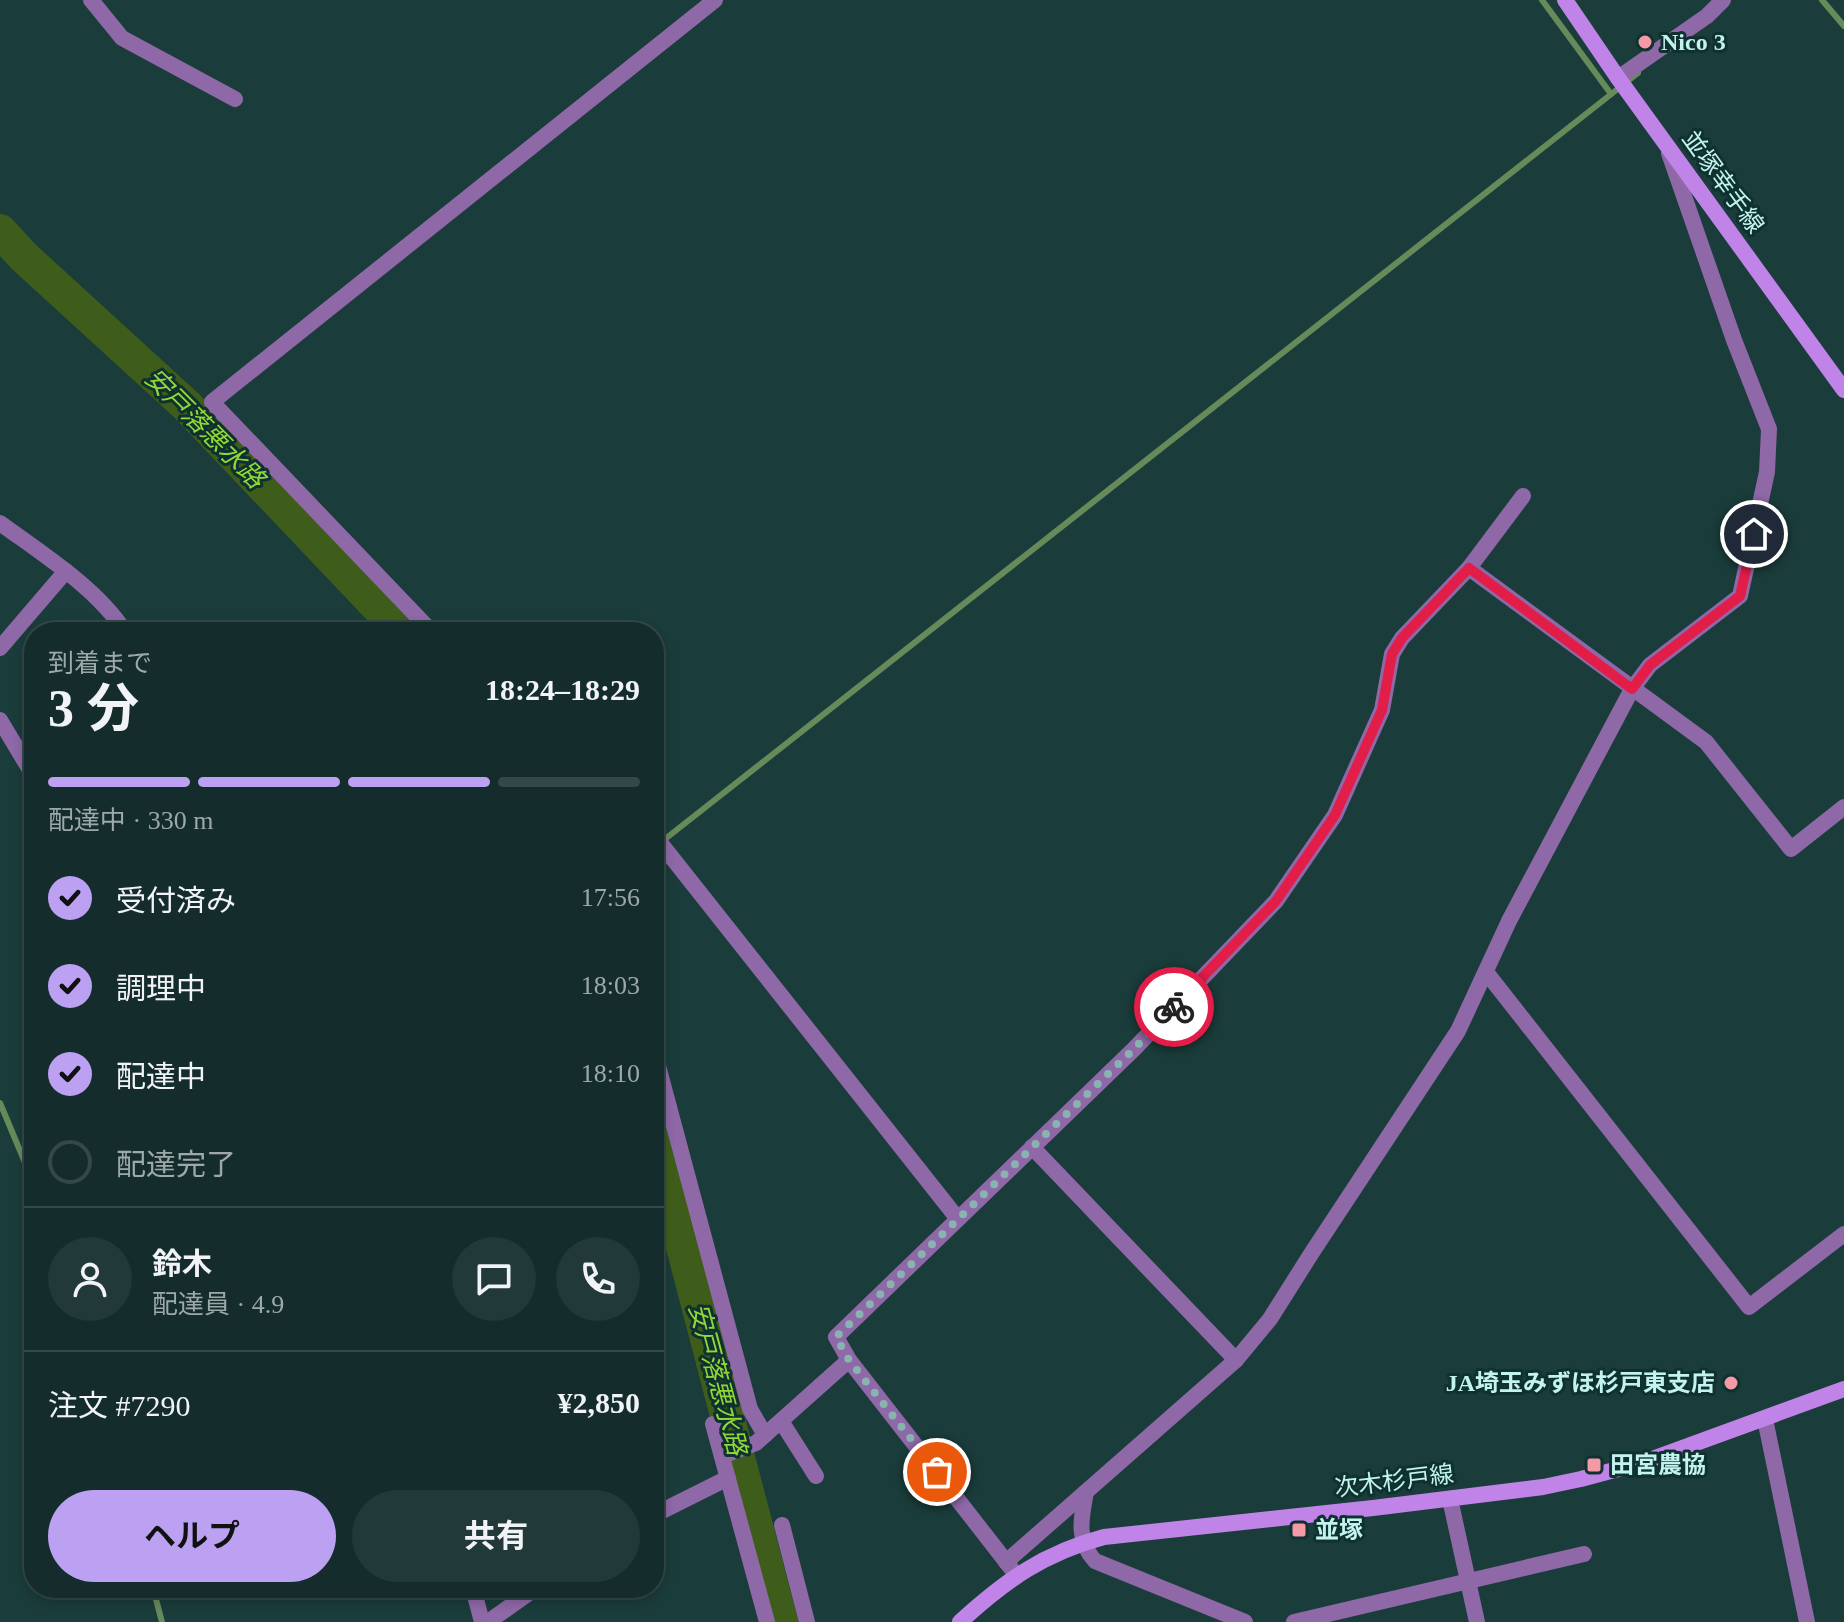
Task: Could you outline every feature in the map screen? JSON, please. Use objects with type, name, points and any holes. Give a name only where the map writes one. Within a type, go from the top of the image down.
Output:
[{"type":"main road","name":"並塚幸手線","points":[[1565,0],[1844,390]]},
{"type":"main road","name":"次木杉戸線","points":[[960,1622],[1000,1588],[1012,1569],[1104,1537],[1543,1487],[1644,1462],[1844,1389]]},
{"type":"street","points":[[91,0],[122,38],[235,99]]},
{"type":"street","points":[[422,622],[212,402],[715,0]]},
{"type":"street","points":[[1618,78],[1707,16],[1723,0]]},
{"type":"street","points":[[1523,496],[1469,568],[1402,638],[1392,654],[1382,710],[1335,815],[1276,901],[1134,1049],[836,1337],[849,1360],[1012,1569],[1086,1492],[1236,1360],[1270,1319],[1458,1031],[1509,921],[1632,689],[1650,665],[1740,596],[1767,472],[1769,429],[1734,340],[1667,146]]},
{"type":"street","points":[[0,523],[66,571],[118,622]]},
{"type":"street","points":[[1469,568],[1706,742],[1791,849],[1844,807]]},
{"type":"street","points":[[0,648],[66,571]]},
{"type":"street","points":[[0,720],[24,760]]},
{"type":"street","points":[[664,847],[958,1219]]},
{"type":"street","points":[[1486,972],[1749,1307],[1844,1234]]},
{"type":"street","points":[[664,1088],[760,1439]]},
{"type":"street","points":[[1032,1147],[1236,1360]]},
{"type":"street","points":[[722,1456],[760,1439],[849,1360]]},
{"type":"street","points":[[1765,1419],[1807,1622]]},
{"type":"street","points":[[781,1421],[816,1476]]},
{"type":"street","points":[[713,1424],[767,1622]]},
{"type":"street","points":[[664,1510],[728,1478]]},
{"type":"street","points":[[1086,1492],[1081,1518],[1083,1543],[1095,1561],[1245,1622]]},
{"type":"street","points":[[1450,1499],[1477,1622]]},
{"type":"street","points":[[782,1525],[807,1622]]},
{"type":"street","points":[[1294,1622],[1584,1554]]},
{"type":"street","points":[[476,1598],[482,1622]]},
{"type":"street","points":[[488,1622],[522,1598]]},
{"type":"waterway","points":[[1542,0],[1611,94]]},
{"type":"waterway","points":[[1822,0],[1844,26]]},
{"type":"waterway","points":[[664,840],[1638,73]]},
{"type":"waterway","name":"安戸落悪水路","points":[[0,231],[24,257],[187,406],[392,622]]},
{"type":"waterway","points":[[0,1103],[24,1160]]},
{"type":"waterway","name":"安戸落悪水路","points":[[664,1174],[781,1622]]},
{"type":"waterway","points":[[156,1598],[162,1622]]},
{"type":"way so far","points":[[937,1472],[849,1360],[836,1337],[1174,1007]]},
{"type":"place","name":"Nico 3","points":[[1645,42]]},
{"type":"place","name":"JA埼玉みずほ杉戸東支店","points":[[1731,1383]]},
{"type":"place","name":"田宮農協","points":[[1594,1465]]},
{"type":"place","name":"並塚","points":[[1299,1530]]},
{"type":"route","points":[[1174,1007],[1276,901],[1335,815],[1382,710],[1392,654],[1402,638],[1469,568],[1632,689],[1650,665],[1740,596],[1754,534]]}]
